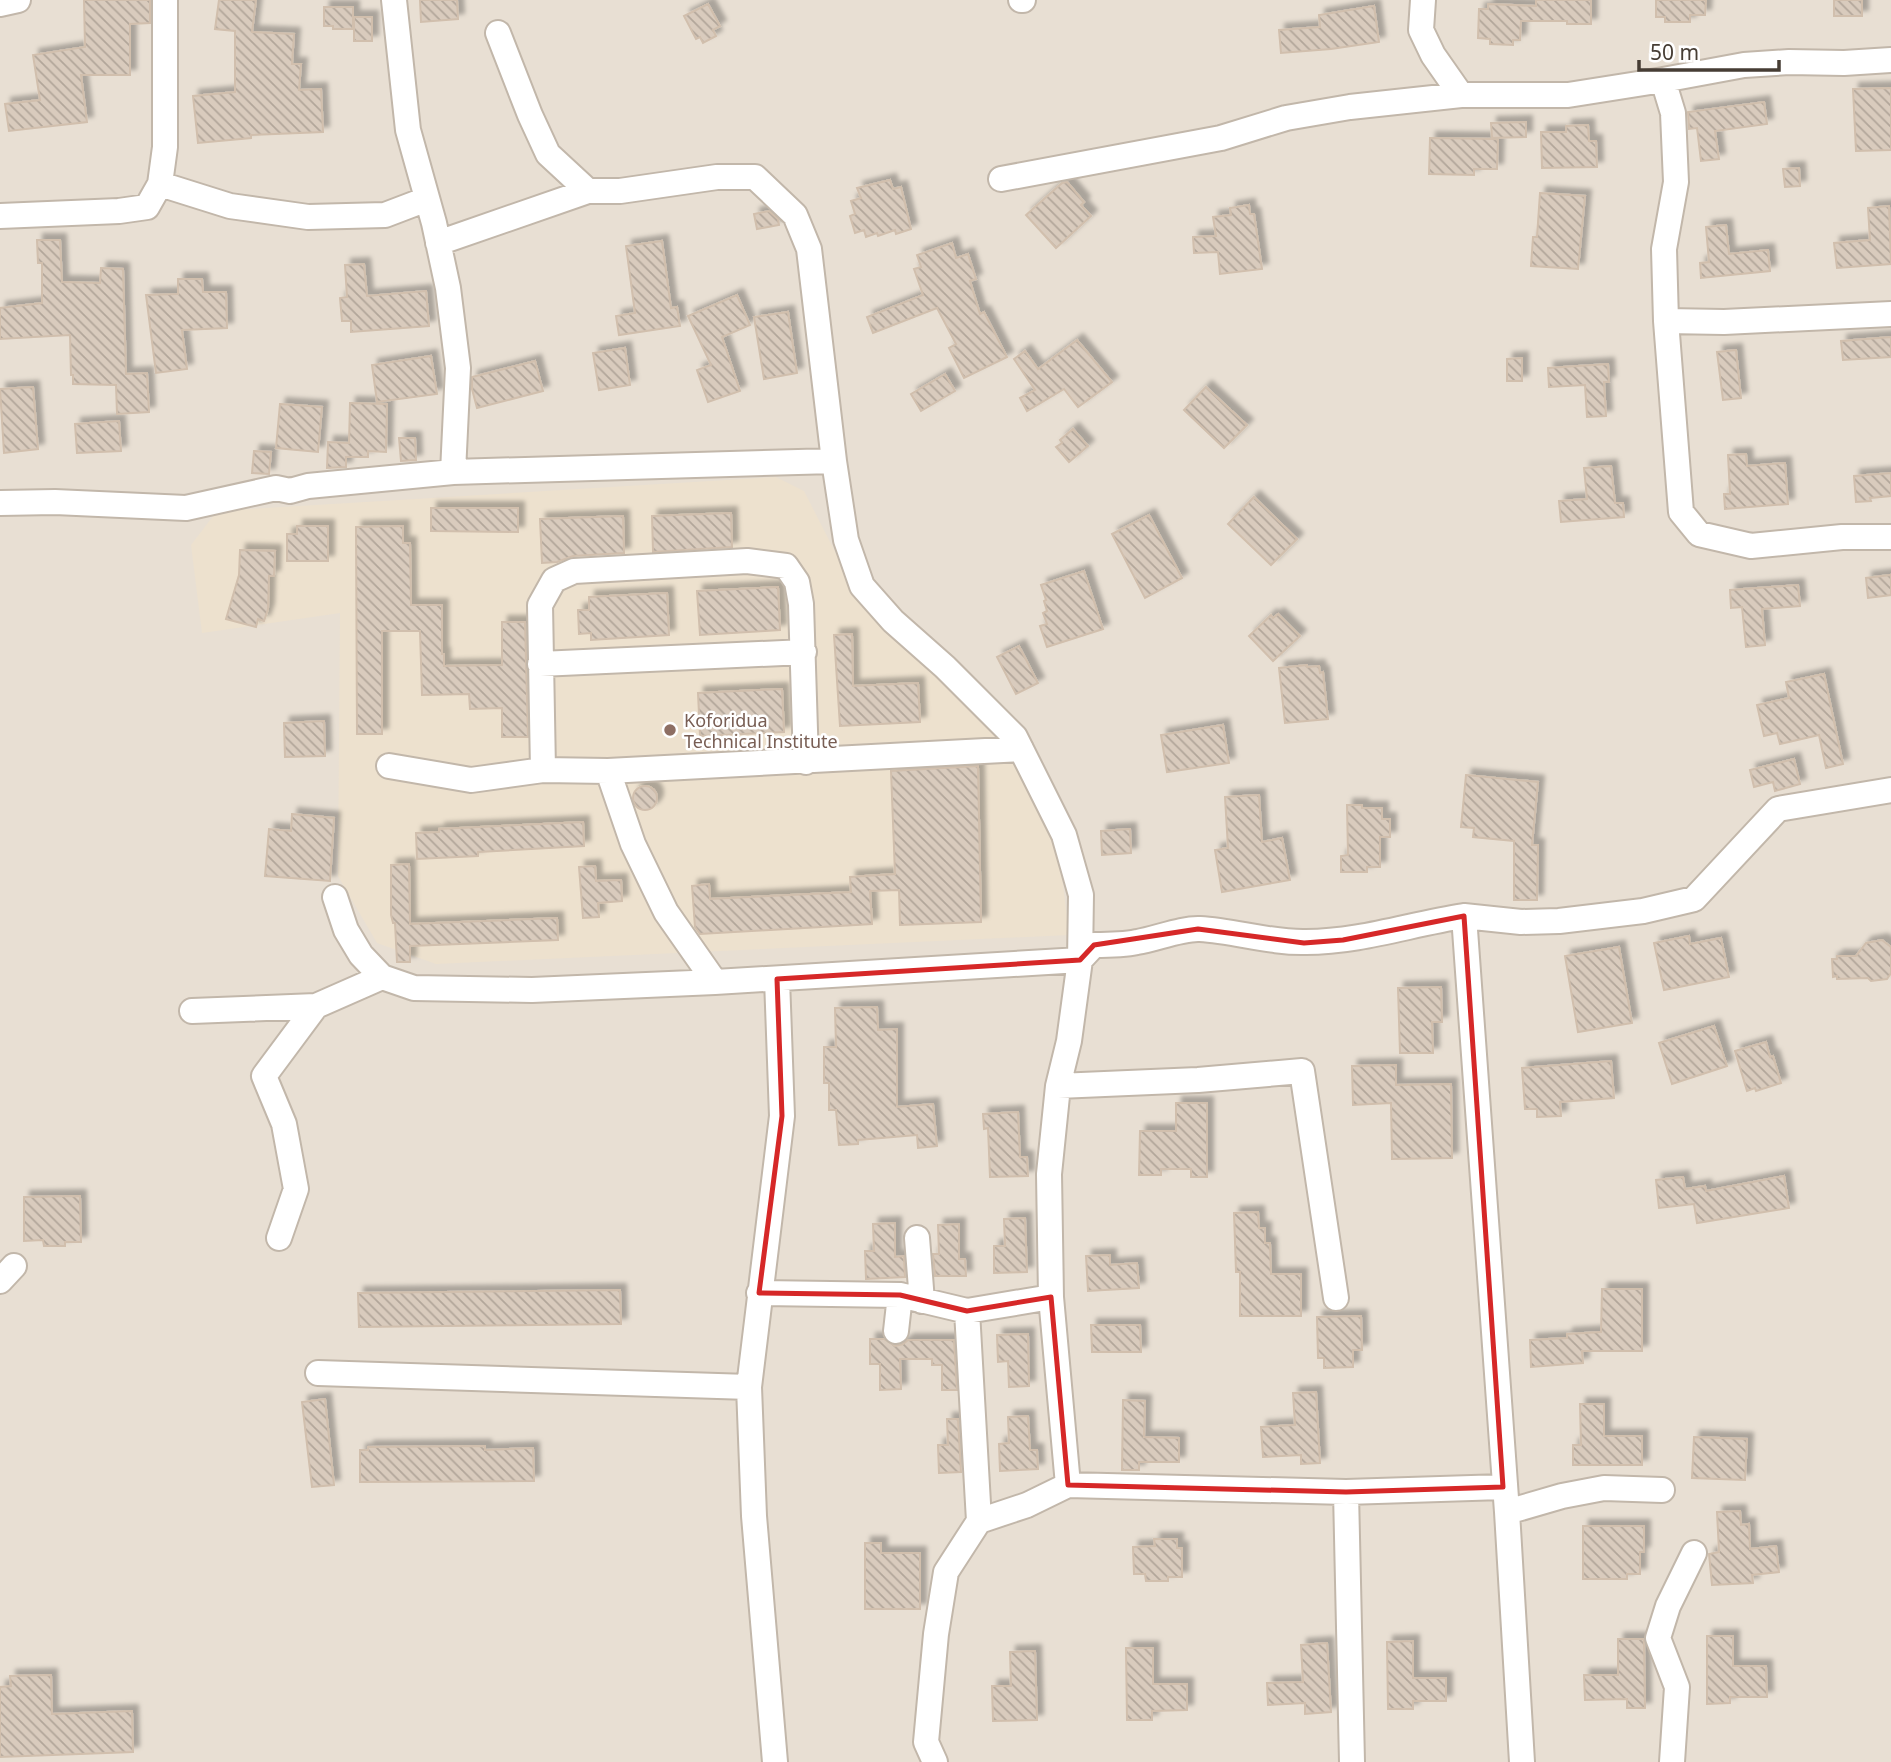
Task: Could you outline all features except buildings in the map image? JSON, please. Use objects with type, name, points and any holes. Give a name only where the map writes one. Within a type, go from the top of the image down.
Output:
[{"type":"street","points":[[0,4],[16,0]]},
{"type":"street","points":[[0,216],[119,211],[147,207],[160,184],[165,147],[164,0]]},
{"type":"street","points":[[394,0],[408,130],[439,243],[448,288],[458,368],[453,472]]},
{"type":"street","points":[[1423,0],[1421,30],[1433,55],[1461,95]]},
{"type":"street","points":[[498,33],[548,154],[588,191]]},
{"type":"street","points":[[1001,179],[1221,138],[1286,118],[1350,107],[1461,95],[1568,95],[1744,65],[1891,60]]},
{"type":"street","points":[[1664,80],[1673,113],[1676,183],[1664,249],[1666,321],[1681,512],[1699,534],[1751,546],[1842,537],[1891,537]]},
{"type":"street","points":[[439,243],[588,191],[620,191],[717,177],[755,177],[795,215],[809,249],[846,540],[862,586],[893,621],[945,667],[1015,737],[1064,835],[1081,895],[1080,960],[1069,1041],[1058,1086],[1049,1174],[1051,1297],[1068,1485]]},
{"type":"street","points":[[160,184],[230,206],[308,217],[385,215],[427,199]]},
{"type":"street","points":[[1666,321],[1724,322],[1891,314]]},
{"type":"street","points":[[0,503],[55,502],[186,508],[276,488],[290,491],[308,486],[453,472],[834,461]]},
{"type":"street","points":[[543,770],[540,606],[554,580],[574,571],[747,561],[786,566],[797,582],[804,652],[806,762]]},
{"type":"street","points":[[540,664],[804,652]]},
{"type":"street","points":[[389,766],[471,780],[543,770],[608,771],[1021,749]]},
{"type":"street","points":[[608,771],[633,844],[666,912],[715,982]]},
{"type":"street","points":[[335,897],[346,930],[361,955],[382,977],[414,988],[533,990],[776,979],[1080,960],[1094,945],[1133,943],[1198,929],[1304,943],[1343,940],[1464,916],[1521,922],[1559,921],[1643,911],[1694,899],[1778,808],[1891,790]]},
{"type":"street","points":[[1464,916],[1503,1487],[1507,1512],[1521,1762]]},
{"type":"street","points":[[192,1011],[316,1006],[382,977]]},
{"type":"street","points":[[775,1762],[754,1516],[750,1387],[782,1116],[776,979]]},
{"type":"street","points":[[279,1238],[296,1189],[284,1124],[264,1076],[316,1006]]},
{"type":"street","points":[[1058,1086],[1198,1080],[1302,1071],[1336,1298]]},
{"type":"street","points":[[896,1331],[911,1298],[917,1238]]},
{"type":"street","points":[[759,1293],[911,1298],[967,1311],[1051,1297]]},
{"type":"street","points":[[935,1762],[926,1742],[936,1634],[946,1572],[979,1521],[967,1311]]},
{"type":"street","points":[[318,1373],[750,1387]]},
{"type":"street","points":[[979,1521],[1027,1505],[1068,1485],[1346,1492],[1503,1487]]},
{"type":"street","points":[[1507,1512],[1562,1496],[1604,1488],[1662,1490]]},
{"type":"street","points":[[1346,1492],[1352,1762]]},
{"type":"street","points":[[1672,1762],[1678,1687],[1658,1638],[1668,1606],[1694,1553]]},
{"type":"highlighted area","points":[[1464,916],[1503,1487],[1346,1492],[1068,1485],[1051,1297],[967,1311],[900,1295],[759,1293],[782,1116],[777,979],[1080,960],[1094,945],[1198,929],[1304,943],[1343,940]]},
{"type":"shaded area","points":[[0,0],[1891,0],[1891,1762],[0,1762]]},
{"type":"shaded area","name":"Koforidua Technical Institute","points":[[776,477],[804,491],[851,583],[987,710],[1058,844],[1069,935],[436,964],[377,943],[338,876],[340,613],[202,633],[191,545],[217,511]]},
{"type":"place","name":"Koforidua Technical Institute","points":[[670,730]]}]
